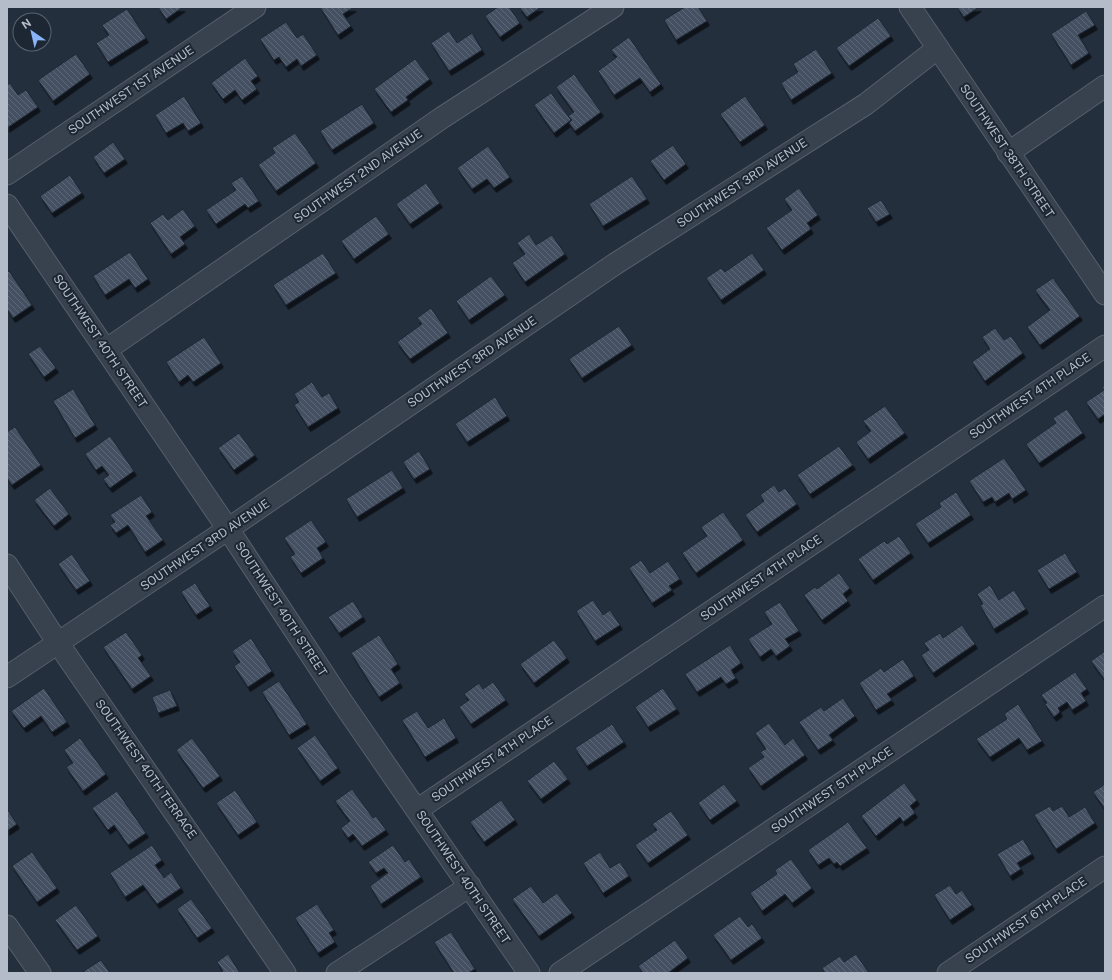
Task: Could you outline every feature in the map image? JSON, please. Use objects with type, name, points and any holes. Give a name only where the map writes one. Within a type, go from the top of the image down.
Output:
[{"type":"street","name":"SOUTHWEST 1ST AVENUE","points":[[7,174],[255,7]]},
{"type":"street","name":"SOUTHWEST 2ND AVENUE","points":[[106,350],[437,121],[613,7]]},
{"type":"street","name":"SOUTHWEST 38TH STREET","points":[[910,7],[1105,294]]},
{"type":"street","name":"SOUTHWEST 3RD AVENUE","points":[[7,677],[228,529],[615,264],[866,104],[938,48]]},
{"type":"street","points":[[1008,153],[1105,86]]},
{"type":"street","name":"SOUTHWEST 40TH STREET","points":[[7,206],[228,529],[338,696],[529,973]]},
{"type":"street","name":"SOUTHWEST 4TH PLACE","points":[[417,810],[1105,346]]},
{"type":"street","name":"SOUTHWEST 40TH TERRACE","points":[[7,565],[58,643],[285,973]]},
{"type":"street","name":"SOUTHWEST 5TH PLACE","points":[[560,973],[1105,606]]},
{"type":"street","name":"SOUTHWEST 6TH PLACE","points":[[948,973],[1105,867]]},
{"type":"street","points":[[337,973],[470,886]]},
{"type":"street","points":[[7,926],[40,973]]},
{"type":"building","points":[[158,7],[183,7],[166,19]]},
{"type":"building","points":[[320,7],[354,7],[343,14],[351,26],[338,35]]},
{"type":"building","points":[[498,7],[509,7],[520,23],[500,37],[485,16]]},
{"type":"building","points":[[519,7],[541,7],[527,17]]},
{"type":"building","points":[[685,7],[698,7],[707,21],[676,40],[664,20]]},
{"type":"building","points":[[957,7],[979,7],[964,17]]},
{"type":"building","points":[[127,9],[146,38],[108,62],[96,43],[109,35],[102,25]]},
{"type":"building","points":[[1086,11],[1095,25],[1078,35],[1089,53],[1071,65],[1051,34]]},
{"type":"building","points":[[878,18],[891,36],[849,66],[836,48]]},
{"type":"building","points":[[286,22],[297,38],[303,34],[317,55],[301,66],[297,59],[286,67],[279,57],[274,60],[260,39]]},
{"type":"building","points":[[449,31],[457,43],[472,33],[482,50],[449,71],[431,43]]},
{"type":"building","points":[[629,37],[661,84],[650,92],[640,78],[614,95],[598,71],[617,57],[611,50]]},
{"type":"building","points":[[816,49],[832,73],[791,100],[781,83],[798,72],[793,64]]},
{"type":"building","points":[[76,54],[90,74],[53,101],[38,80]]},
{"type":"building","points":[[245,58],[258,76],[251,81],[257,89],[242,100],[235,90],[223,99],[211,83]]},
{"type":"building","points":[[415,59],[430,79],[406,97],[408,100],[391,112],[374,89]]},
{"type":"building","points":[[574,74],[601,112],[575,131],[569,123],[572,120],[568,116],[574,112],[556,87]]},
{"type":"building","points":[[10,83],[18,95],[26,90],[38,107],[7,128],[7,85]]},
{"type":"building","points":[[551,93],[571,120],[554,133],[534,105]]},
{"type":"building","points":[[184,96],[201,123],[188,131],[183,123],[166,133],[155,115]]},
{"type":"building","points":[[745,96],[765,125],[740,142],[720,114]]},
{"type":"building","points":[[362,104],[374,123],[332,150],[320,131]]},
{"type":"building","points":[[295,133],[316,163],[276,191],[258,165],[275,153],[272,148]]},
{"type":"building","points":[[113,142],[125,159],[104,173],[93,157]]},
{"type":"building","points":[[673,145],[686,164],[664,180],[650,161]]},
{"type":"building","points":[[488,146],[510,177],[494,188],[487,179],[472,189],[457,168]]},
{"type":"building","points":[[70,175],[82,193],[52,213],[40,196]]},
{"type":"building","points":[[242,176],[259,201],[248,208],[245,204],[216,224],[206,210],[236,190],[231,183]]},
{"type":"building","points":[[632,176],[647,199],[603,226],[589,204]]},
{"type":"building","points":[[426,183],[440,203],[410,224],[396,204]]},
{"type":"building","points":[[799,188],[818,215],[807,223],[811,229],[782,250],[766,228],[792,210],[784,199]]},
{"type":"building","points":[[881,200],[890,214],[876,222],[867,208]]},
{"type":"building","points":[[183,209],[195,226],[180,237],[185,244],[171,254],[150,223],[163,214],[168,220]]},
{"type":"building","points":[[376,216],[389,234],[354,259],[341,241]]},
{"type":"building","points":[[529,234],[536,245],[552,235],[565,254],[525,282],[512,263],[525,254],[517,243]]},
{"type":"building","points":[[130,252],[148,279],[135,288],[129,279],[105,295],[93,276]]},
{"type":"building","points":[[323,253],[336,273],[286,305],[273,285]]},
{"type":"building","points":[[752,253],[764,270],[721,300],[706,278],[721,268],[725,272]]},
{"type":"building","points":[[9,271],[32,305],[13,318],[7,309],[7,273]]},
{"type":"building","points":[[491,276],[505,295],[469,320],[456,301]]},
{"type":"building","points":[[1053,278],[1080,316],[1040,345],[1027,327],[1050,310],[1035,290]]},
{"type":"building","points":[[431,308],[448,333],[410,359],[397,342],[422,324],[417,318]]},
{"type":"building","points":[[619,326],[632,345],[582,378],[569,359]]},
{"type":"building","points":[[995,328],[1004,340],[1011,336],[1023,353],[985,381],[972,362],[990,349],[982,337]]},
{"type":"building","points":[[204,337],[221,363],[193,382],[188,375],[179,382],[166,362]]},
{"type":"building","points":[[40,346],[56,368],[44,377],[28,354]]},
{"type":"building","points":[[312,382],[322,397],[329,393],[338,408],[308,427],[294,405],[299,402],[294,394]]},
{"type":"building","points":[[1105,385],[1105,414],[1098,419],[1086,402],[1104,390],[1102,387]]},
{"type":"building","points":[[73,389],[95,425],[75,438],[53,401]]},
{"type":"building","points":[[495,397],[507,416],[467,442],[455,424]]},
{"type":"building","points":[[885,406],[905,433],[868,459],[856,442],[871,431],[863,421]]},
{"type":"building","points":[[1067,409],[1083,433],[1039,463],[1026,444],[1056,423],[1053,418]]},
{"type":"building","points":[[15,427],[41,465],[12,485],[7,478],[7,432]]},
{"type":"building","points":[[239,433],[255,455],[234,470],[218,448]]},
{"type":"building","points":[[110,436],[134,471],[110,488],[103,479],[109,475],[102,466],[96,470],[85,454]]},
{"type":"building","points":[[839,446],[853,465],[810,494],[797,475]]},
{"type":"building","points":[[419,451],[430,469],[414,479],[403,462]]},
{"type":"building","points":[[1004,458],[1026,490],[1012,499],[1009,493],[995,502],[992,497],[983,502],[969,481]]},
{"type":"building","points":[[392,470],[403,488],[357,517],[346,499]]},
{"type":"building","points":[[774,485],[779,492],[785,488],[797,504],[757,532],[745,515],[764,501],[760,495]]},
{"type":"building","points":[[50,488],[69,514],[54,526],[34,500]]},
{"type":"building","points":[[956,492],[971,515],[928,543],[915,524],[941,507],[939,503]]},
{"type":"building","points":[[141,495],[152,512],[146,516],[163,540],[145,552],[128,525],[116,533],[110,525],[115,522],[110,515]]},
{"type":"building","points":[[723,512],[743,540],[696,573],[682,553],[707,536],[701,527]]},
{"type":"building","points":[[311,520],[326,542],[317,548],[323,558],[301,573],[290,557],[295,554],[284,538]]},
{"type":"building","points":[[899,536],[911,553],[873,580],[858,559],[884,541],[887,544]]},
{"type":"building","points":[[1065,553],[1077,572],[1049,589],[1037,570]]},
{"type":"building","points":[[72,554],[90,581],[76,590],[58,564]]},
{"type":"building","points":[[641,560],[650,573],[668,561],[680,579],[669,586],[672,590],[652,603],[629,568]]},
{"type":"building","points":[[839,573],[850,588],[843,594],[848,601],[822,620],[804,595],[815,587],[817,589]]},
{"type":"building","points":[[195,583],[210,606],[196,615],[181,592]]},
{"type":"building","points":[[990,585],[999,600],[1014,590],[1026,609],[994,629],[980,605],[983,604],[977,594]]},
{"type":"building","points":[[593,600],[603,615],[610,610],[620,625],[595,641],[576,611]]},
{"type":"building","points":[[353,601],[363,617],[339,633],[328,617]]},
{"type":"building","points":[[780,602],[799,631],[785,639],[790,646],[776,656],[771,649],[760,657],[748,639],[772,624],[764,612]]},
{"type":"building","points":[[962,625],[975,644],[933,673],[921,655],[929,650],[924,643],[940,633],[943,638]]},
{"type":"building","points":[[126,632],[142,655],[138,658],[151,676],[132,689],[103,647]]},
{"type":"building","points":[[379,635],[398,664],[391,669],[400,683],[379,697],[351,653]]},
{"type":"building","points":[[251,638],[272,671],[248,687],[234,666],[240,662],[232,651]]},
{"type":"building","points":[[554,640],[567,658],[534,683],[520,664]]},
{"type":"building","points":[[730,645],[741,663],[731,670],[736,678],[726,684],[721,677],[697,692],[685,674]]},
{"type":"building","points":[[1105,651],[1105,680],[1091,661]]},
{"type":"building","points":[[903,659],[914,676],[887,694],[892,700],[876,710],[859,683],[881,668],[884,672]]},
{"type":"building","points":[[1075,672],[1087,689],[1081,693],[1086,701],[1072,710],[1067,702],[1058,708],[1060,712],[1054,717],[1041,695]]},
{"type":"building","points":[[279,681],[307,724],[289,735],[262,692]]},
{"type":"building","points":[[493,682],[506,700],[471,724],[459,707],[469,700],[464,694],[479,683],[483,689]]},
{"type":"building","points":[[44,688],[67,722],[52,732],[41,716],[24,728],[11,711]]},
{"type":"building","points":[[663,688],[677,709],[648,727],[635,707]]},
{"type":"building","points":[[170,690],[177,706],[158,713],[152,697]]},
{"type":"building","points":[[843,698],[855,716],[829,735],[833,740],[818,750],[799,722],[821,707],[824,711]]},
{"type":"building","points":[[1018,704],[1042,741],[1027,750],[1019,738],[990,757],[976,739],[1007,719],[1004,714]]},
{"type":"building","points":[[417,711],[428,728],[444,718],[456,738],[425,757],[402,720]]},
{"type":"building","points":[[769,723],[785,745],[793,738],[805,755],[761,786],[748,768],[764,757],[760,752],[766,749],[755,733]]},
{"type":"building","points":[[612,724],[624,742],[587,766],[575,748]]},
{"type":"building","points":[[315,735],[338,768],[320,781],[297,748]]},
{"type":"building","points":[[80,738],[106,774],[83,791],[66,767],[73,763],[64,750]]},
{"type":"building","points":[[192,738],[220,776],[203,788],[176,750]]},
{"type":"building","points":[[554,761],[568,779],[541,799],[527,781]]},
{"type":"building","points":[[904,783],[917,800],[910,806],[915,813],[903,822],[900,817],[876,836],[861,816]]},
{"type":"building","points":[[724,784],[737,801],[710,820],[698,803]]},
{"type":"building","points":[[1105,784],[1105,809],[1093,792]]},
{"type":"building","points":[[352,789],[373,818],[376,816],[386,830],[362,846],[353,834],[348,838],[341,828],[350,821],[335,801]]},
{"type":"building","points":[[235,790],[257,822],[238,835],[216,803]]},
{"type":"building","points":[[117,791],[146,833],[128,845],[114,825],[108,830],[92,808]]},
{"type":"building","points":[[501,800],[515,820],[484,842],[470,822]]},
{"type":"building","points":[[1050,806],[1053,811],[1062,806],[1069,817],[1085,807],[1095,823],[1056,849],[1034,815]]},
{"type":"building","points":[[7,809],[17,824],[7,831]]},
{"type":"building","points":[[671,811],[688,835],[648,863],[635,845],[657,830],[652,824]]},
{"type":"building","points":[[848,822],[867,848],[840,866],[837,862],[834,864],[829,858],[818,865],[808,850]]},
{"type":"building","points":[[1023,839],[1032,854],[1017,863],[1021,869],[1010,876],[997,854]]},
{"type":"building","points":[[152,845],[162,860],[155,865],[164,878],[171,872],[181,888],[157,904],[143,885],[125,897],[110,873]]},
{"type":"building","points":[[393,845],[405,862],[409,859],[421,877],[381,904],[370,886],[388,873],[384,868],[376,873],[368,862]]},
{"type":"building","points":[[32,852],[57,888],[37,902],[12,866]]},
{"type":"building","points":[[600,852],[610,868],[620,862],[629,876],[603,893],[583,863]]},
{"type":"building","points":[[791,859],[812,888],[792,903],[785,894],[762,911],[750,893],[777,874],[775,870]]},
{"type":"building","points":[[950,885],[956,894],[962,890],[972,905],[950,920],[934,895]]},
{"type":"building","points":[[531,886],[543,903],[557,893],[572,913],[539,936],[512,899]]},
{"type":"building","points":[[191,899],[212,928],[197,938],[177,909]]},
{"type":"building","points":[[317,904],[334,930],[329,933],[335,942],[318,953],[295,918]]},
{"type":"building","points":[[76,905],[98,936],[77,950],[55,920]]},
{"type":"building","points":[[740,916],[748,927],[752,924],[762,938],[731,960],[713,935]]},
{"type":"building","points":[[451,932],[475,969],[468,973],[454,973],[434,942]]},
{"type":"building","points":[[675,940],[688,958],[668,973],[643,973],[638,966]]},
{"type":"building","points":[[228,954],[240,973],[219,973],[223,971],[217,962]]},
{"type":"building","points":[[856,954],[869,973],[825,973],[822,968],[840,956],[844,962]]},
{"type":"building","points":[[101,960],[110,973],[85,973],[84,971]]}]
